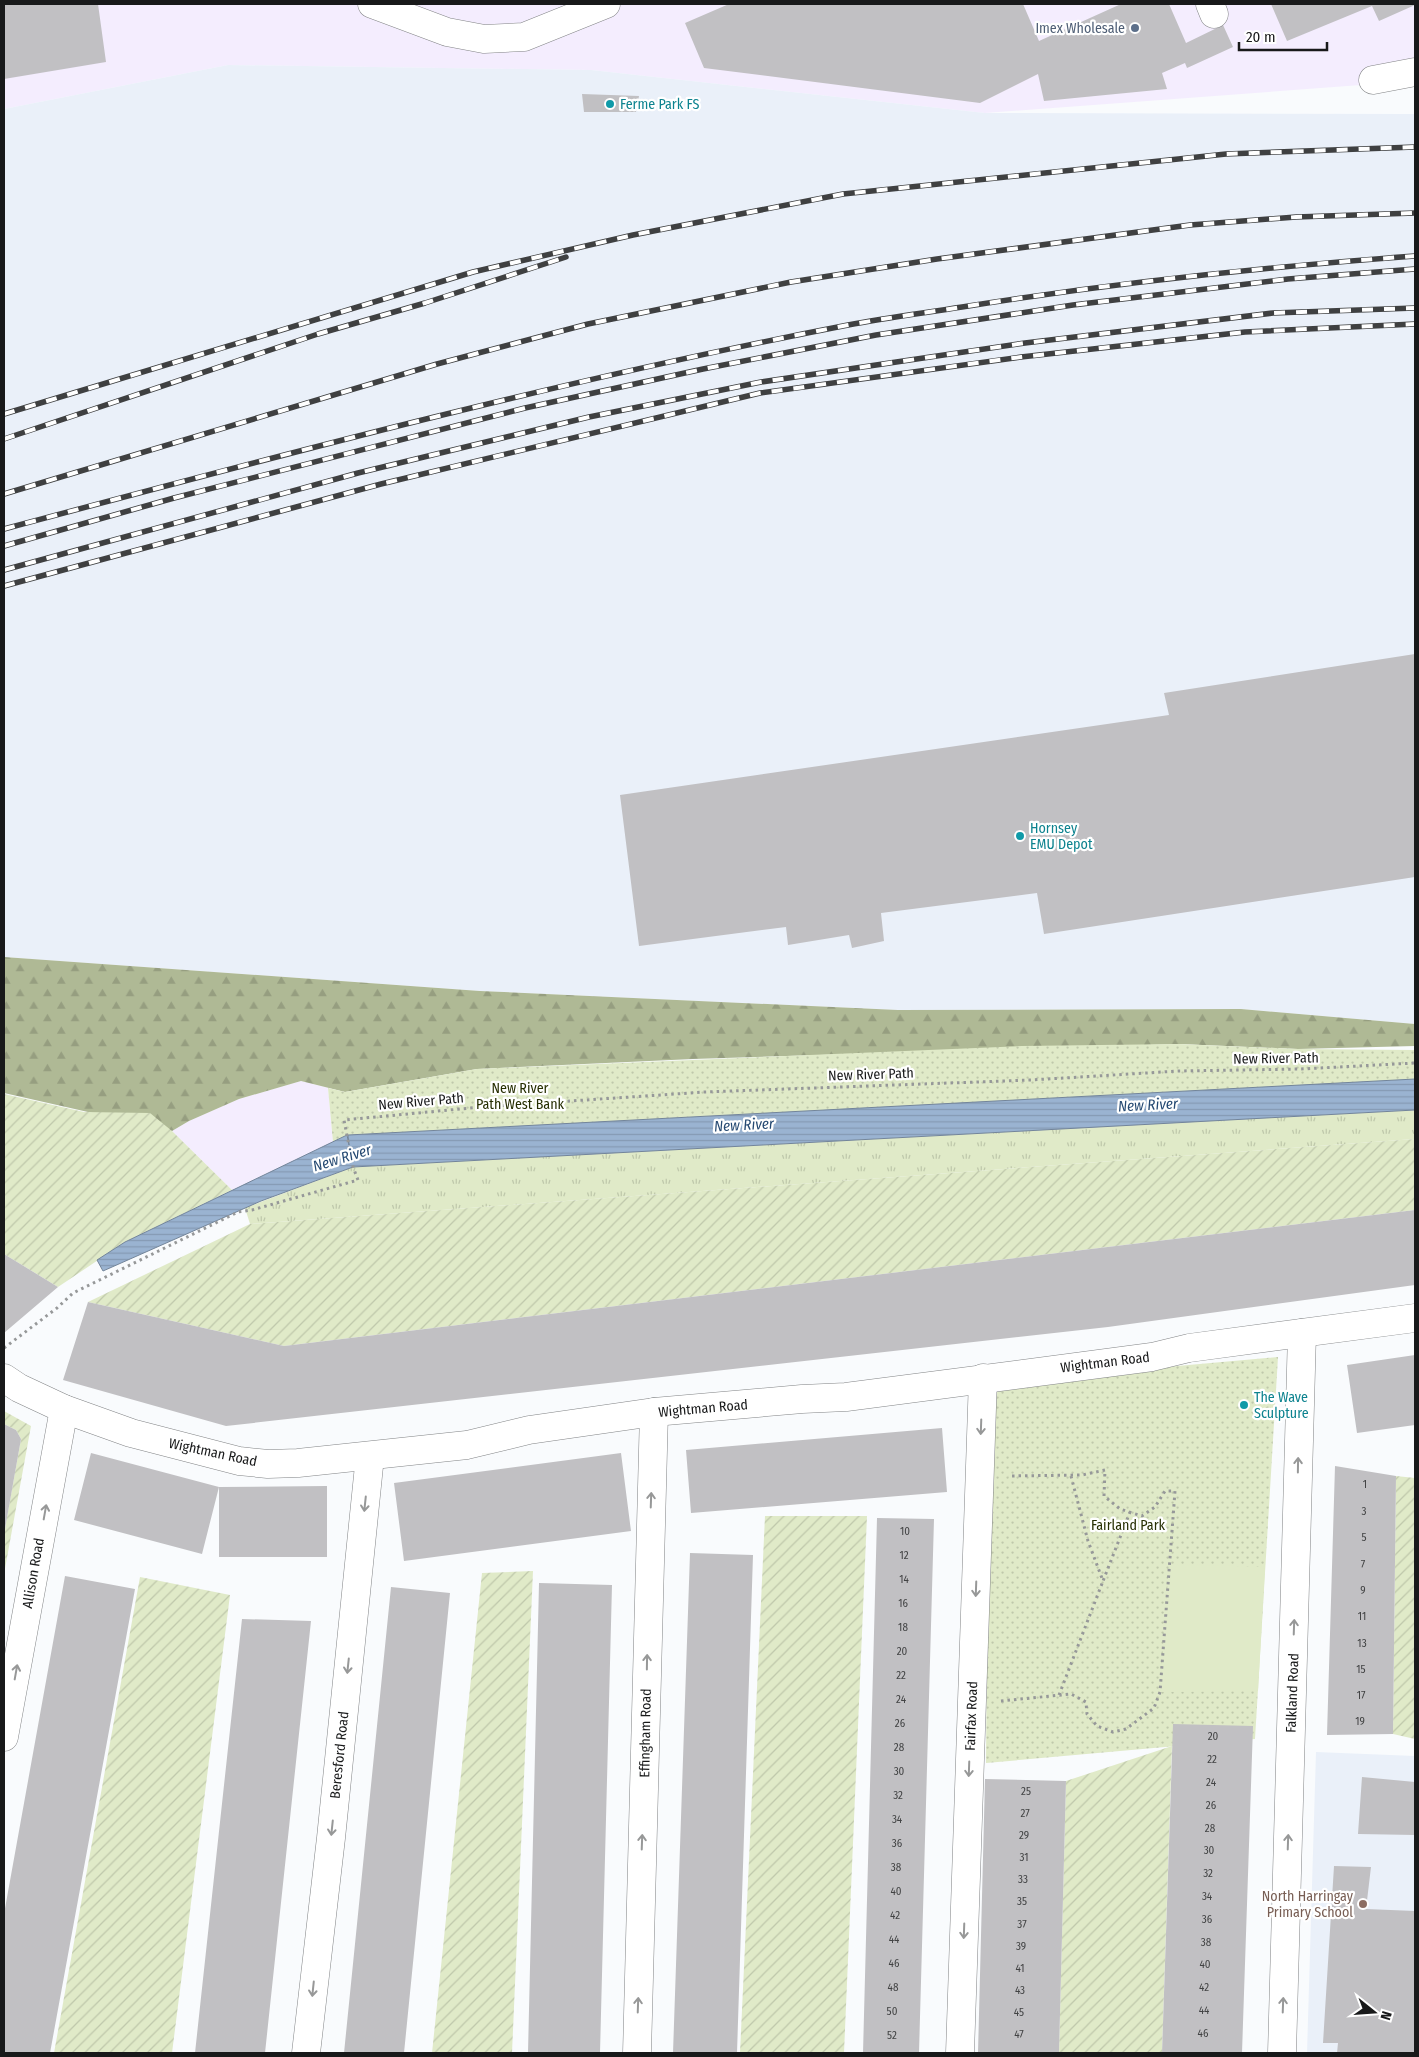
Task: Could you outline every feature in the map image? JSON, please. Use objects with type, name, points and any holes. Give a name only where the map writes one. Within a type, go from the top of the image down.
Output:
[{"type":"street","points":[[372,4],[447,32],[484,39],[524,37],[606,4]]},
{"type":"street","points":[[437,4],[447,32]]},
{"type":"street","points":[[1373,80],[1415,72]]},
{"type":"street","name":"Wightman Road","points":[[4,1378],[19,1388],[64,1409],[131,1433],[239,1461],[268,1464],[298,1463],[467,1445],[528,1430],[654,1412],[846,1397],[1152,1357],[1188,1348],[1415,1318]]},
{"type":"street","name":"Falkland Road","points":[[1282,2053],[1302,1333]]},
{"type":"street","name":"Fairfax Road","points":[[960,2053],[983,1378]]},
{"type":"street","name":"Allison Road","points":[[4,1737],[64,1409]]},
{"type":"street","name":"Effingham Road","points":[[637,2053],[654,1412]]},
{"type":"street","name":"Beresford Road","points":[[306,2053],[370,1456]]},
{"type":"path","name":"New River Path","points":[[4,1348],[57,1308],[73,1293],[238,1212],[252,1210],[358,1180],[353,1167],[344,1120],[481,1107],[705,1092],[1026,1081],[1179,1071],[1301,1069],[1415,1063]]},
{"type":"path","points":[[972,1704],[1072,1694],[1086,1702],[1087,1714],[1098,1726],[1113,1732],[1126,1729],[1154,1708],[1160,1692],[1175,1491],[1165,1491],[1155,1507],[1142,1516],[1120,1509],[1104,1496],[1105,1470],[1071,1476],[980,1476]]},
{"type":"path","points":[[1071,1476],[1088,1542],[1103,1581]]},
{"type":"path","points":[[1059,1695],[1130,1512]]},
{"type":"shaded area","points":[[4,4],[1415,4],[1415,81],[985,113],[591,70],[228,65],[4,109]]},
{"type":"shaded area","points":[[228,65],[591,70],[985,113],[1415,114],[1415,1024],[1241,1009],[898,1010],[480,991],[4,957],[4,109]]},
{"type":"shaded area","points":[[301,1081],[328,1088],[333,1142],[232,1190],[172,1131],[189,1121],[239,1099]]},
{"type":"shaded area","name":"North Harringay Primary School","points":[[1316,1752],[1415,1756],[1415,2053],[1307,2053]]},
{"type":"green space","points":[[4,957],[480,991],[898,1010],[1241,1009],[1415,1024],[1415,1046],[1298,1049],[1179,1044],[693,1059],[477,1069],[345,1092],[301,1081],[239,1099],[189,1121],[172,1131],[4,1093]]},
{"type":"green space","name":"New River Path West Bank","points":[[1179,1044],[1298,1049],[1415,1050],[1415,1079],[347,1135],[333,1142],[328,1088],[345,1092],[477,1069],[1022,1046]]},
{"type":"green space","points":[[4,1094],[84,1112],[150,1113],[172,1131],[232,1190],[125,1242],[58,1287],[4,1254]]},
{"type":"green space","points":[[1415,1110],[1415,1139],[250,1224],[245,1208],[353,1167]]},
{"type":"green space","points":[[1415,1139],[1415,1210],[284,1346],[88,1302],[250,1224]]},
{"type":"green space","name":"Fairland Park","points":[[1278,1357],[1255,1739],[986,1763],[989,1383]]},
{"type":"green space","points":[[4,1411],[31,1426],[4,1574],[4,1534],[21,1439],[16,1430],[4,1424]]},
{"type":"green space","points":[[1396,1476],[1415,1478],[1415,1739],[1393,1734]]},
{"type":"green space","points":[[765,1516],[867,1516],[844,2053],[740,2053]]},
{"type":"green space","points":[[1169,1564],[1265,1567],[1258,1691],[1160,1692]]},
{"type":"green space","points":[[533,1571],[512,2053],[432,2053],[482,1573]]},
{"type":"green space","points":[[140,1577],[230,1595],[172,2053],[54,2053]]},
{"type":"green space","points":[[1172,1746],[1162,2053],[1059,2053],[1066,1781]]},
{"type":"water","name":"New River","points":[[1415,1079],[1415,1110],[353,1167],[261,1201],[103,1271],[97,1260],[125,1242],[347,1135],[349,1145],[348,1135]]},
{"type":"building","points":[[4,4],[98,4],[106,62],[4,79]]},
{"type":"building","points":[[729,4],[1023,4],[1039,41],[1121,4],[1169,4],[1186,43],[1223,25],[1233,47],[1187,68],[1185,63],[1162,73],[1167,89],[1044,101],[1038,74],[980,103],[704,68],[685,23]]},
{"type":"building","points":[[1271,4],[1415,5],[1379,21],[1372,6],[1287,41]]},
{"type":"building","name":"Ferme Park FS","points":[[582,94],[639,96],[636,112],[584,112]]},
{"type":"building","name":"Hornsey EMU Depot","points":[[1415,654],[1415,877],[1044,934],[1037,893],[881,913],[884,941],[852,948],[849,935],[788,945],[786,927],[639,946],[620,795],[1169,715],[1164,693]]},
{"type":"building","points":[[1415,1210],[1415,1285],[1108,1327],[226,1426],[63,1380],[88,1302],[284,1346]]},
{"type":"building","points":[[4,1254],[58,1287],[4,1333]]},
{"type":"building","points":[[1415,1355],[1415,1425],[1357,1433],[1347,1365]]},
{"type":"building","points":[[4,1424],[16,1430],[21,1439],[5,1529]]},
{"type":"building","points":[[942,1428],[947,1492],[691,1513],[686,1450]]},
{"type":"building","points":[[91,1453],[219,1487],[202,1554],[74,1520]]},
{"type":"building","points":[[621,1453],[631,1531],[404,1561],[394,1483]]},
{"type":"building","points":[[1335,1466],[1396,1476],[1393,1734],[1327,1735]]},
{"type":"building","points":[[327,1486],[327,1557],[219,1557],[219,1487]]},
{"type":"building","points":[[877,1518],[934,1519],[919,2053],[863,2053]]},
{"type":"building","points":[[690,1553],[753,1555],[737,2053],[673,2053]]},
{"type":"building","points":[[65,1576],[135,1589],[50,2053],[4,2053],[4,1914]]},
{"type":"building","points":[[539,1583],[612,1585],[600,2053],[528,2053]]},
{"type":"building","points":[[391,1587],[450,1593],[404,2053],[344,2053]]},
{"type":"building","points":[[242,1619],[311,1621],[265,2053],[195,2053]]},
{"type":"building","points":[[1173,1724],[1253,1726],[1242,2053],[1162,2053]]},
{"type":"building","points":[[1362,1777],[1415,1782],[1415,1835],[1358,1834]]},
{"type":"building","points":[[985,1779],[1066,1781],[1059,2053],[978,2053]]},
{"type":"building","points":[[1334,1866],[1371,1867],[1366,1909],[1415,1911],[1415,2053],[1337,2053],[1338,2043],[1323,2043]]},
{"type":"railway","points":[[4,414],[473,272],[633,235],[843,194],[1226,154],[1415,147]]},
{"type":"railway","points":[[4,494],[437,364],[588,324],[791,282],[937,259],[1190,225],[1296,217],[1415,213]]},
{"type":"railway","points":[[4,529],[319,446],[530,394],[741,346],[848,325],[1019,298],[1132,283],[1301,265],[1415,256]]},
{"type":"railway","points":[[4,439],[318,334],[425,303],[566,257]]},
{"type":"railway","points":[[4,546],[174,498],[525,408],[703,369],[876,335],[1073,305],[1288,279],[1415,269]]},
{"type":"railway","points":[[4,570],[358,473],[589,417],[761,382],[1025,343],[1273,313],[1415,308]]},
{"type":"railway","points":[[4,586],[381,484],[760,393],[1021,357],[1245,332],[1415,324]]},
{"type":"place","name":"Imex Wholesale","points":[[1135,28]]},
{"type":"place","name":"Ferme Park FS","points":[[610,104]]},
{"type":"place","name":"Hornsey EMU Depot","points":[[1020,836]]},
{"type":"place","name":"The Wave Sculpture","points":[[1244,1405]]},
{"type":"place","name":"North Harringay Primary School","points":[[1363,1904]]}]
